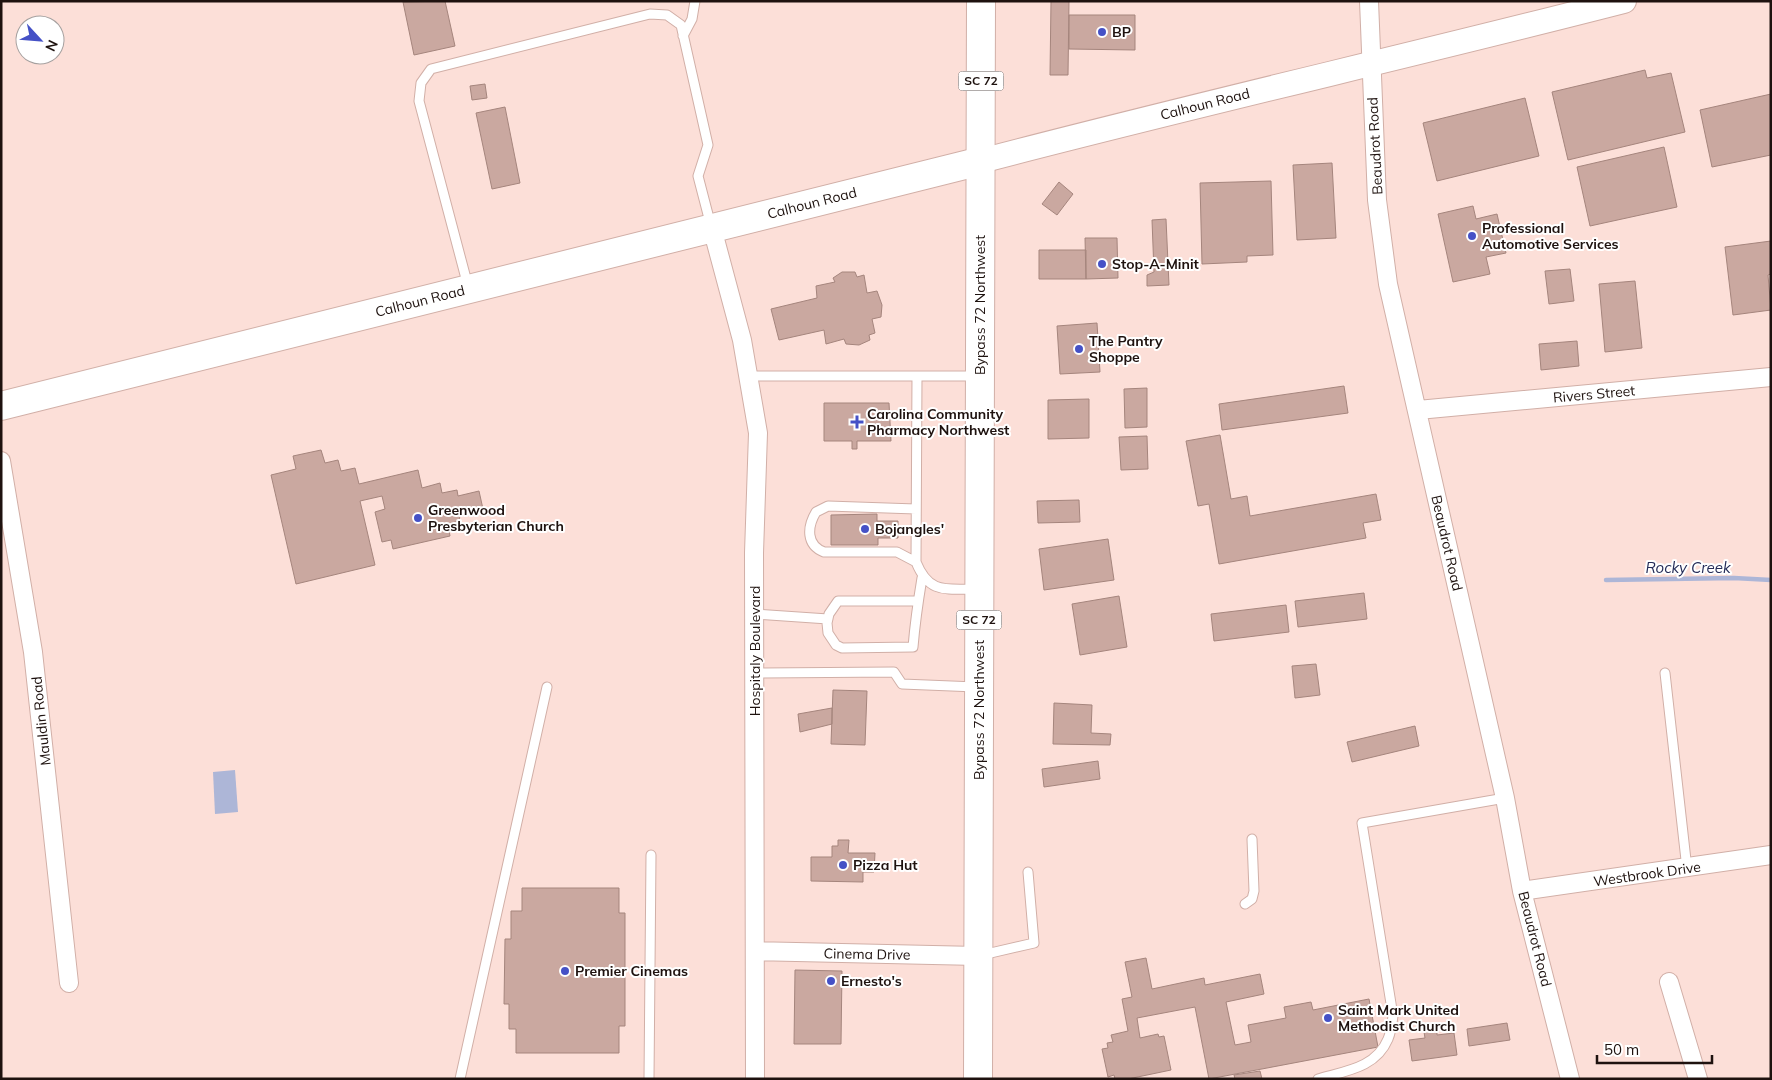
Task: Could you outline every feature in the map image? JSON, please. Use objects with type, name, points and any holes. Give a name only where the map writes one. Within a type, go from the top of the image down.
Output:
[{"type":"main road","name":"SC 72","points":[[980,1],[980,161]]},
{"type":"main road","name":"Calhoun Road","points":[[1,406],[980,161],[1215,100],[1371,66],[1624,1]]},
{"type":"main road","name":"Bypass 72 Northwest","points":[[978,1079],[980,161]]},
{"type":"street","name":"Beaudrot Road","points":[[1369,1],[1381,243],[1505,798],[1522,891],[1570,1079]]},
{"type":"street","name":"Hospitaly Boulevard","points":[[712,228],[749,376],[758,433],[755,504],[754,1079]]},
{"type":"street","name":"Rivers Street","points":[[1418,410],[1771,377]]},
{"type":"street","name":"Mauldin Road","points":[[1,461],[33,652],[69,982]]},
{"type":"street","name":"Westbrook Drive","points":[[1522,891],[1687,869],[1771,855]]},
{"type":"street","name":"Cinema Drive","points":[[755,951],[978,956]]},
{"type":"street","points":[[1669,982],[1698,1079]]},
{"type":"lane","points":[[684,36],[692,19],[695,1]]},
{"type":"lane","points":[[469,289],[419,101],[421,83],[431,69],[650,14],[667,15],[681,25],[708,145],[698,176],[712,228]]},
{"type":"lane","points":[[749,376],[980,376]]},
{"type":"lane","points":[[917,376],[916,562],[922,578],[913,647],[842,648],[831,640],[828,633],[828,620],[832,608],[838,600],[918,601]]},
{"type":"lane","points":[[916,509],[828,506],[816,512],[810,526],[812,542],[817,549],[824,552],[897,552],[916,562]]},
{"type":"lane","points":[[922,578],[931,585],[941,587],[979,589]]},
{"type":"lane","points":[[755,614],[828,620]]},
{"type":"lane","points":[[754,674],[894,672],[902,684],[978,687]]},
{"type":"lane","points":[[1665,673],[1687,869]]},
{"type":"lane","points":[[460,1079],[547,687]]},
{"type":"lane","points":[[1318,1079],[1364,1066],[1380,1055],[1389,1039],[1394,1016],[1362,823],[1505,798]]},
{"type":"lane","points":[[1245,904],[1253,895],[1254,859],[1252,839]]},
{"type":"lane","points":[[649,1079],[651,855]]},
{"type":"lane","points":[[978,956],[1034,943],[1028,872]]},
{"type":"water","points":[[235,770],[238,812],[215,814],[213,772]]},
{"type":"building","points":[[445,1],[455,46],[414,55],[403,2]]},
{"type":"building","points":[[1051,1],[1069,1],[1068,75],[1050,75]]},
{"type":"building","name":"BP","points":[[1069,15],[1135,15],[1135,50],[1069,49]]},
{"type":"building","points":[[1645,70],[1647,78],[1671,73],[1685,132],[1568,160],[1552,92]]},
{"type":"building","points":[[485,84],[487,98],[472,100],[470,86]]},
{"type":"building","points":[[1771,94],[1771,155],[1712,167],[1700,110]]},
{"type":"building","points":[[1525,98],[1539,156],[1437,181],[1423,123]]},
{"type":"building","points":[[505,107],[520,183],[492,189],[476,113]]},
{"type":"building","points":[[1664,147],[1677,207],[1590,226],[1577,167]]},
{"type":"building","points":[[1332,163],[1336,238],[1297,240],[1293,165]]},
{"type":"building","points":[[1271,181],[1273,255],[1247,256],[1247,262],[1202,264],[1200,183]]},
{"type":"building","points":[[1059,182],[1073,194],[1057,215],[1042,204]]},
{"type":"building","name":"Professional Automotive Services","points":[[1473,206],[1476,219],[1497,214],[1506,253],[1486,257],[1490,274],[1453,282],[1438,214]]},
{"type":"building","points":[[1166,219],[1169,285],[1147,286],[1147,275],[1154,272],[1152,220]]},
{"type":"building","name":"Stop-A-Minit","points":[[1085,238],[1117,238],[1118,278],[1086,279]]},
{"type":"building","points":[[1771,241],[1771,274],[1768,275],[1771,310],[1733,315],[1725,247]]},
{"type":"building","points":[[1039,250],[1086,250],[1086,279],[1039,279]]},
{"type":"building","points":[[1570,269],[1574,301],[1549,304],[1545,271]]},
{"type":"building","points":[[842,272],[855,272],[857,277],[864,275],[867,293],[877,291],[882,305],[881,317],[872,319],[875,333],[869,335],[870,340],[859,345],[846,344],[844,339],[826,344],[824,330],[779,340],[771,309],[817,298],[816,286],[835,282],[833,278]]},
{"type":"building","points":[[1635,281],[1642,348],[1605,352],[1599,284]]},
{"type":"building","name":"The Pantry Shoppe","points":[[1097,323],[1100,372],[1060,374],[1057,326]]},
{"type":"building","points":[[1577,341],[1579,366],[1541,370],[1539,344]]},
{"type":"building","points":[[1344,386],[1348,413],[1222,430],[1219,404]]},
{"type":"building","points":[[1147,388],[1147,427],[1125,428],[1124,389]]},
{"type":"building","points":[[1089,399],[1089,438],[1048,439],[1048,400]]},
{"type":"building","name":"Carolina Community Pharmacy Northwest","points":[[824,403],[889,403],[891,441],[857,441],[857,449],[852,449],[852,441],[824,441]]},
{"type":"building","points":[[1220,435],[1231,499],[1247,496],[1250,516],[1376,494],[1381,520],[1363,523],[1366,538],[1219,564],[1209,504],[1198,506],[1186,441]]},
{"type":"building","points":[[1147,436],[1148,469],[1121,470],[1119,437]]},
{"type":"building","name":"Greenwood Presbyterian Church","points":[[321,450],[325,463],[338,460],[341,471],[355,468],[359,484],[418,470],[422,488],[440,483],[442,493],[457,490],[458,496],[479,491],[483,509],[460,515],[459,521],[448,524],[450,536],[393,549],[391,540],[382,542],[375,512],[385,509],[382,496],[360,501],[375,565],[296,584],[271,475],[296,469],[293,456]]},
{"type":"building","points":[[1079,500],[1080,522],[1038,523],[1037,501]]},
{"type":"building","name":"Bojangles'","points":[[877,514],[877,521],[898,521],[898,538],[878,538],[878,545],[831,545],[831,515]]},
{"type":"building","points":[[1108,539],[1114,580],[1044,590],[1039,549]]},
{"type":"building","points":[[1364,593],[1367,619],[1298,627],[1295,601]]},
{"type":"building","points":[[1119,596],[1127,647],[1080,655],[1072,604]]},
{"type":"building","points":[[1286,605],[1289,632],[1214,641],[1211,614]]},
{"type":"building","points":[[1316,664],[1320,695],[1295,698],[1292,666]]},
{"type":"building","points":[[833,690],[867,691],[865,745],[831,744]]},
{"type":"building","points":[[1054,703],[1092,705],[1091,733],[1111,734],[1110,745],[1053,744]]},
{"type":"building","points":[[832,708],[832,724],[800,732],[798,714]]},
{"type":"building","points":[[1415,726],[1419,746],[1352,762],[1347,742]]},
{"type":"building","points":[[1098,761],[1100,779],[1044,787],[1042,769]]},
{"type":"building","name":"Pizza Hut","points":[[838,840],[849,840],[848,853],[875,853],[874,872],[863,872],[863,882],[811,881],[811,857],[832,857],[832,846],[838,846]]},
{"type":"building","name":"Premier Cinemas","points":[[522,888],[619,888],[619,913],[625,913],[625,1026],[619,1026],[619,1053],[516,1053],[516,1029],[509,1029],[509,1004],[504,1004],[505,939],[511,939],[511,911],[522,911]]},
{"type":"building","name":"Saint Mark United Methodist Church","points":[[1146,958],[1152,989],[1204,978],[1205,985],[1260,974],[1264,994],[1226,1002],[1235,1045],[1251,1042],[1248,1025],[1286,1018],[1284,1007],[1311,1002],[1313,1010],[1369,999],[1378,1047],[1209,1079],[1195,1007],[1137,1018],[1140,1038],[1158,1034],[1159,1037],[1164,1036],[1171,1070],[1128,1079],[1115,1079],[1114,1075],[1108,1077],[1102,1049],[1108,1048],[1107,1043],[1113,1042],[1111,1035],[1128,1031],[1122,999],[1132,997],[1125,962]]},
{"type":"building","points":[[795,970],[842,971],[841,1044],[794,1044]]},
{"type":"building","name":"Saint Mark United Methodist Church","points":[[1507,1023],[1510,1040],[1469,1046],[1467,1029]]},
{"type":"building","points":[[1437,1030],[1437,1035],[1454,1033],[1457,1055],[1412,1061],[1409,1040],[1425,1038],[1424,1032]]},
{"type":"building","points":[[1260,1071],[1262,1079],[1235,1079],[1234,1075]]},
{"type":"waterway","name":"Rocky Creek","points":[[1606,580],[1734,578],[1771,580]]},
{"type":"place","name":"BP","points":[[1102,32]]},
{"type":"place","name":"Professional Automotive Services","points":[[1472,236]]},
{"type":"place","name":"Stop-A-Minit","points":[[1102,264]]},
{"type":"place","name":"The Pantry Shoppe","points":[[1079,349]]},
{"type":"place","name":"Carolina Community Pharmacy Northwest","points":[[857,422]]},
{"type":"place","name":"Greenwood Presbyterian Church","points":[[418,518]]},
{"type":"place","name":"Bojangles'","points":[[865,529]]},
{"type":"place","name":"Pizza Hut","points":[[843,865]]},
{"type":"place","name":"Premier Cinemas","points":[[565,971]]},
{"type":"place","name":"Ernesto's","points":[[831,981]]},
{"type":"place","name":"Saint Mark United Methodist Church","points":[[1328,1018]]}]
